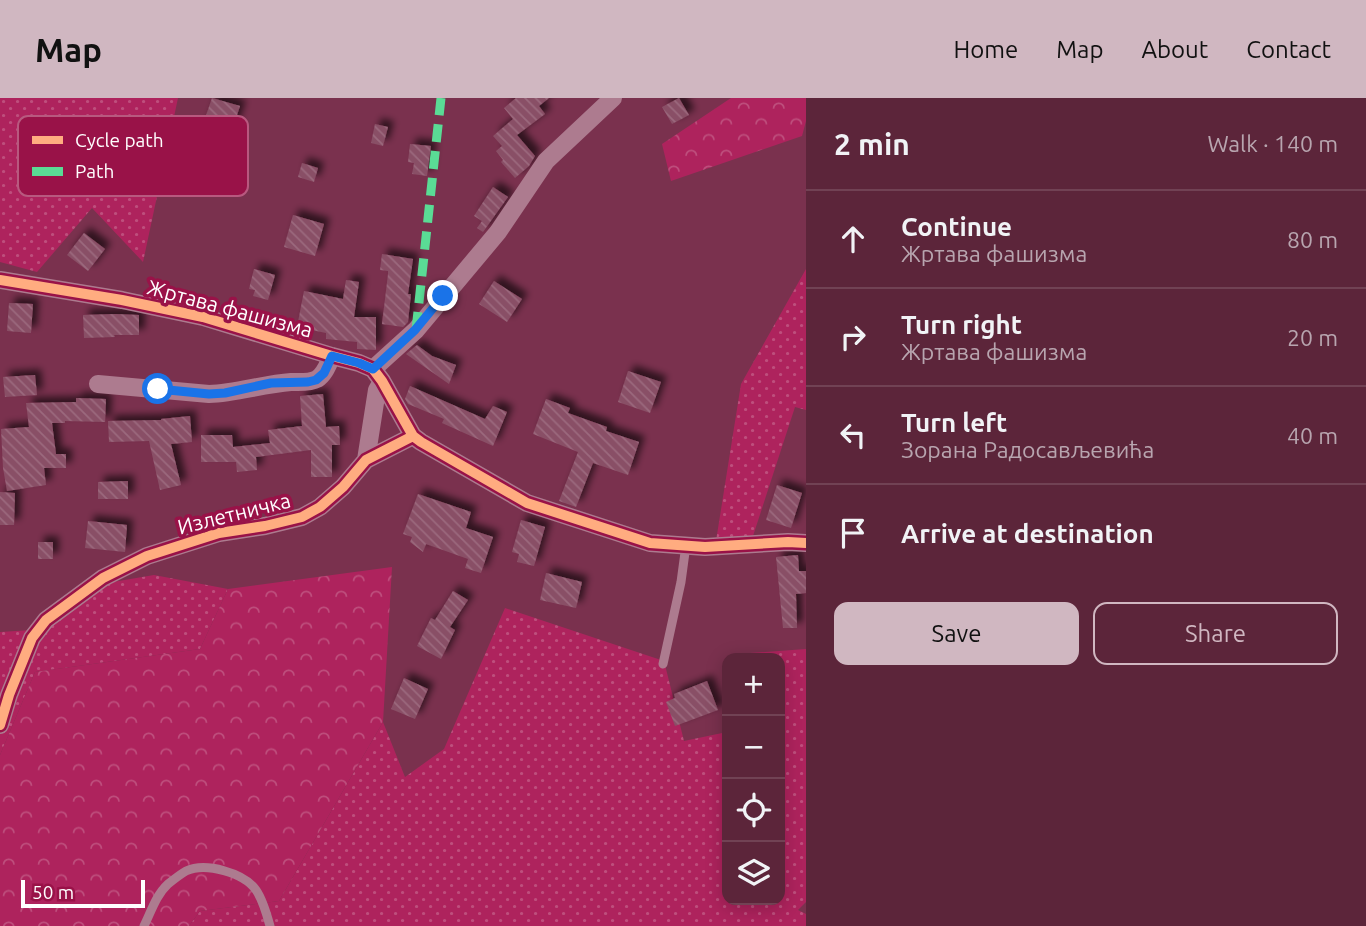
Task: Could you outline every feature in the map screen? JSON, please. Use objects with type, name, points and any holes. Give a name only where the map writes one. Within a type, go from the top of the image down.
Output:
[{"type":"street","points":[[366,460],[377,375],[498,232],[546,161],[613,98]]},
{"type":"street","name":"Жртава фашизма","points":[[0,280],[203,317],[359,363],[377,375]]},
{"type":"street","name":"Жртава фашизма","points":[[97,384],[209,394],[225,393],[271,383],[316,380],[324,373],[332,356]]},
{"type":"street","points":[[377,375],[413,436],[527,503],[650,543],[705,547],[806,543]]},
{"type":"street","name":"Излетничка","points":[[0,725],[32,638],[46,620],[103,578],[147,556],[219,533],[265,526],[302,516],[320,507],[343,487],[366,460],[413,436]]},
{"type":"lane","points":[[663,664],[681,582],[686,545]]},
{"type":"lane","points":[[144,926],[158,897],[168,884],[187,871],[208,867],[241,877],[256,890],[270,926]]},
{"type":"green space","points":[[0,98],[178,98],[174,116],[18,116],[18,196],[157,196],[143,262],[92,208],[37,272],[0,262]]},
{"type":"green space","points":[[731,98],[806,98],[806,121],[802,136],[671,181],[662,144]]},
{"type":"green space","points":[[806,269],[806,410],[795,407],[753,536],[716,541],[741,384]]},
{"type":"green space","points":[[392,567],[383,722],[279,901],[200,911],[189,926],[0,926],[0,755],[35,672],[200,649],[228,589]]},
{"type":"green space","points":[[154,575],[228,589],[200,649],[35,672],[0,755],[0,632],[48,629],[107,583]]},
{"type":"green space","points":[[505,608],[664,661],[684,741],[722,733],[722,905],[785,905],[785,653],[750,653],[806,649],[806,902],[798,910],[806,914],[806,926],[189,926],[200,911],[279,901],[383,722],[405,777],[444,749]]},
{"type":"building","points":[[212,98],[240,106],[237,116],[206,116]]},
{"type":"building","points":[[516,98],[549,98],[539,106],[545,114],[517,135],[535,156],[529,166],[515,178],[501,162],[503,160],[496,151],[502,146],[493,136],[513,119],[504,108]]},
{"type":"building","points":[[679,98],[689,115],[672,124],[662,107]]},
{"type":"building","points":[[375,124],[388,127],[383,146],[371,143]]},
{"type":"building","points":[[410,144],[431,146],[427,176],[412,174],[414,163],[408,162]]},
{"type":"building","points":[[302,163],[318,168],[314,182],[298,177]]},
{"type":"building","points":[[493,187],[508,197],[483,232],[477,228],[482,221],[474,216]]},
{"type":"building","points":[[293,215],[324,224],[315,256],[284,247]]},
{"type":"building","points":[[84,233],[105,249],[88,271],[67,255]]},
{"type":"building","points":[[382,254],[413,259],[408,294],[411,294],[408,322],[403,327],[382,324],[388,271],[380,270]]},
{"type":"building","points":[[254,269],[275,275],[268,300],[253,296],[255,290],[249,289]]},
{"type":"building","points":[[346,280],[359,282],[354,317],[376,317],[376,350],[357,349],[357,342],[326,339],[326,333],[297,327],[304,291],[343,299]]},
{"type":"building","points":[[494,281],[522,299],[507,322],[479,304]]},
{"type":"building","points":[[9,303],[33,304],[31,333],[7,331]]},
{"type":"building","points":[[83,315],[139,315],[139,335],[84,338]]},
{"type":"building","points":[[417,345],[432,356],[456,365],[449,384],[406,354]]},
{"type":"building","points":[[628,371],[661,382],[650,413],[618,402]]},
{"type":"building","points":[[35,375],[37,395],[5,397],[3,377]]},
{"type":"building","points":[[410,386],[485,419],[493,406],[507,412],[493,446],[442,423],[444,419],[408,404],[405,399]]},
{"type":"building","points":[[323,394],[326,427],[339,426],[340,445],[332,445],[332,477],[311,477],[311,450],[256,457],[257,470],[237,472],[236,462],[201,462],[201,435],[232,435],[233,447],[270,443],[268,430],[302,426],[300,396]]},
{"type":"building","points":[[76,398],[106,399],[105,422],[52,423],[56,454],[66,454],[66,468],[44,468],[46,485],[7,491],[1,429],[29,427],[26,403],[76,402]]},
{"type":"building","points":[[546,399],[570,408],[568,413],[607,427],[606,431],[639,442],[628,475],[593,463],[576,507],[559,501],[578,452],[533,434]]},
{"type":"building","points":[[190,416],[192,442],[171,444],[181,485],[160,490],[149,441],[109,442],[108,421],[161,420]]},
{"type":"building","points":[[128,481],[128,499],[98,499],[98,482]]},
{"type":"building","points":[[777,485],[802,493],[791,528],[766,520]]},
{"type":"building","points":[[0,492],[15,493],[14,525],[0,525]]},
{"type":"building","points":[[418,494],[471,512],[466,528],[493,537],[481,573],[465,568],[468,559],[426,544],[423,552],[410,542],[412,537],[403,534]]},
{"type":"building","points":[[521,520],[545,527],[534,566],[517,562],[519,554],[512,552]]},
{"type":"building","points":[[88,521],[127,525],[125,552],[85,548]]},
{"type":"building","points":[[38,542],[53,542],[53,559],[38,559]]},
{"type":"building","points":[[798,555],[799,571],[806,571],[806,593],[796,594],[797,628],[783,628],[776,557]]},
{"type":"building","points":[[546,573],[582,582],[576,608],[540,600]]},
{"type":"building","points":[[453,591],[468,600],[450,627],[455,630],[441,659],[417,646],[431,618],[435,620]]},
{"type":"building","points":[[404,678],[428,689],[415,719],[391,709]]},
{"type":"building","points":[[707,681],[718,710],[675,726],[666,702],[675,698],[674,694]]},
{"type":"marked path","points":[[416,330],[441,98]]},
{"type":"cycle path","points":[[0,280],[122,300],[203,317],[359,363],[373,369],[382,381],[413,436],[527,503],[650,543],[705,547],[806,543]]},
{"type":"cycle path","points":[[0,725],[32,638],[46,620],[103,578],[147,556],[219,533],[302,517],[320,507],[343,487],[366,460],[413,436]]},
{"type":"route","points":[[158,389],[209,394],[271,383],[308,382],[316,380],[324,373],[332,356],[373,369],[415,330],[443,296]]}]
